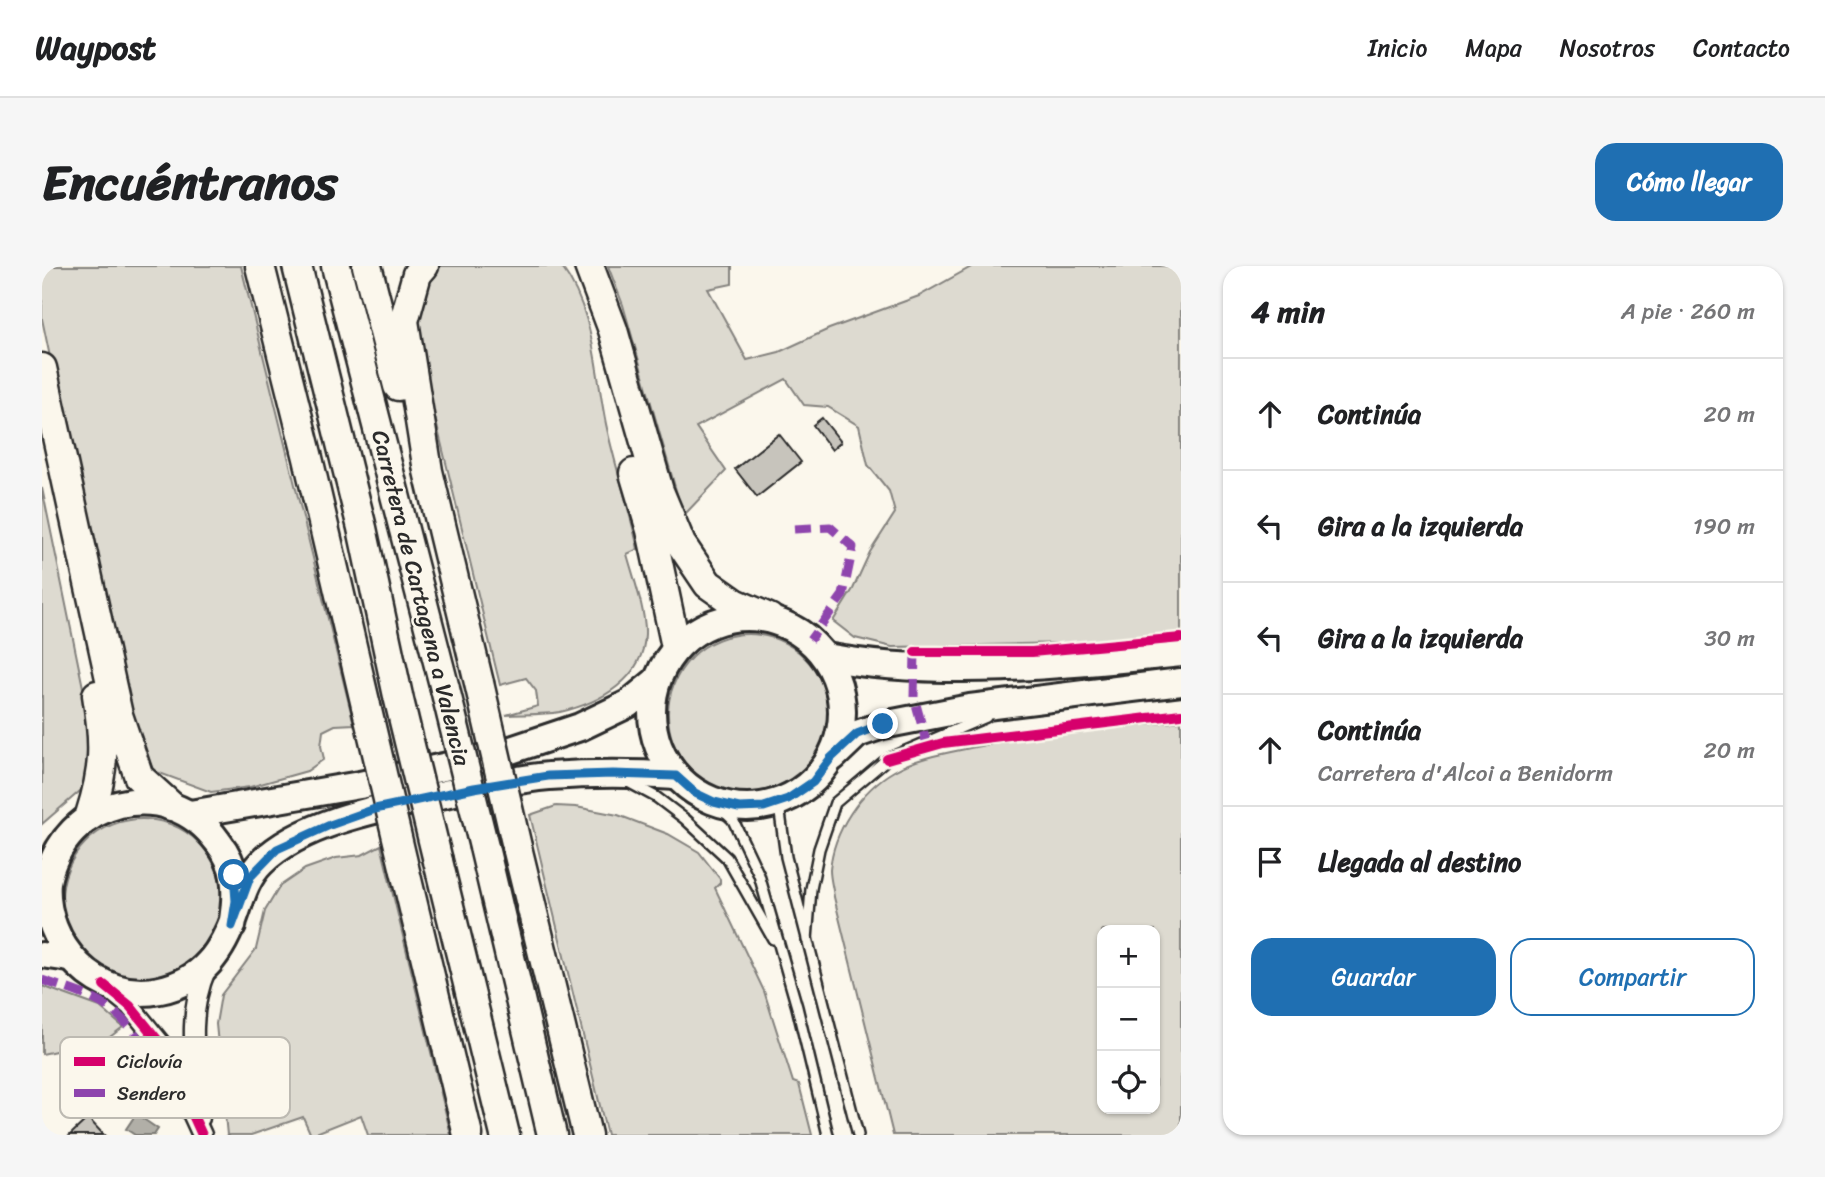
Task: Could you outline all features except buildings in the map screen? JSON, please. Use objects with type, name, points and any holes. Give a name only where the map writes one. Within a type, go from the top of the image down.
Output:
[{"type":"highway","points":[[260,266],[309,458],[468,1135]]},
{"type":"highway","name":"Carretera de Cartagena a Valencia","points":[[297,266],[362,528],[398,696],[505,1135]]},
{"type":"highway","name":"Carretera de Cartagena a Valencia","points":[[336,266],[445,688],[552,1135]]},
{"type":"highway","points":[[367,266],[408,423],[428,471]]},
{"type":"highway","points":[[424,266],[417,274],[404,321],[428,471],[587,1135]]},
{"type":"highway","points":[[573,266],[594,311],[651,530],[676,647]]},
{"type":"highway","points":[[589,266],[613,330],[659,491],[681,544],[708,584],[735,603],[769,618]]},
{"type":"highway","points":[[42,368],[118,715],[139,777],[181,810]]},
{"type":"highway","points":[[42,432],[102,729],[100,784],[90,815]]},
{"type":"main road","points":[[831,758],[841,733],[843,707],[838,681],[825,657],[810,640],[791,626],[769,618],[744,616],[719,620],[695,631],[676,647],[664,663],[656,681],[651,706],[653,731],[662,755],[676,776],[695,793],[714,802],[739,808],[764,807],[788,799],[813,782],[831,758],[857,734],[867,729],[970,708],[1181,682]]},
{"type":"main road","points":[[825,657],[867,665],[915,668],[1038,664],[1181,653]]},
{"type":"main road","points":[[656,681],[628,704],[580,727],[491,757],[322,793],[181,810],[144,801],[116,804],[90,815],[68,835],[47,863],[47,912],[55,937],[69,959],[85,974],[104,985],[131,992],[158,990],[185,982],[207,966],[222,947],[245,888],[259,865],[277,849],[330,825],[375,809],[548,776],[676,776]]},
{"type":"main road","points":[[181,810],[210,831],[225,851],[234,875],[236,901],[232,926]]},
{"type":"main road","points":[[42,955],[69,959]]},
{"type":"street","points":[[194,1037],[197,990],[207,966]]},
{"type":"street","points":[[104,985],[130,1006],[156,1037]]},
{"type":"lane","points":[[807,940],[811,889],[818,849],[835,803],[887,759],[938,736],[1034,700]]},
{"type":"lane","points":[[613,774],[656,797],[685,818],[727,858],[783,959]]},
{"type":"lane","points":[[788,799],[780,813],[786,858],[858,1135]]},
{"type":"lane","points":[[714,802],[733,820],[759,875],[828,1135]]},
{"type":"shaded area","points":[[42,266],[241,266],[354,724],[335,725],[323,731],[321,746],[324,759],[307,771],[250,787],[211,792],[154,771],[140,746],[124,708],[42,319]]},
{"type":"shaded area","points":[[436,266],[561,266],[581,302],[592,342],[606,424],[638,549],[627,554],[641,605],[645,634],[643,650],[628,676],[604,695],[575,708],[553,713],[506,715],[538,706],[536,691],[526,678],[500,685],[423,368],[418,316],[423,293]]},
{"type":"shaded area","points":[[608,266],[732,266],[732,284],[708,289],[747,360],[779,352],[829,329],[919,296],[973,266],[1181,266],[1181,633],[1065,643],[892,647],[855,638],[833,621],[853,589],[870,552],[895,513],[889,491],[868,465],[859,426],[828,407],[804,405],[786,379],[696,427],[726,471],[686,513],[681,508],[623,305]]},
{"type":"shaded area","points":[[42,488],[93,736],[87,785],[42,824]]},
{"type":"shaded area","points":[[748,634],[779,640],[804,658],[822,683],[828,714],[822,745],[804,770],[779,788],[748,794],[717,788],[692,770],[674,745],[668,714],[674,683],[692,658],[717,640]]},
{"type":"shaded area","points":[[1181,721],[1181,1135],[893,1135],[830,877],[832,855],[843,827],[870,789],[903,766],[970,748],[1075,732]]},
{"type":"shaded area","points":[[556,806],[618,815],[668,834],[699,852],[720,879],[715,888],[764,991],[793,1082],[799,1084],[812,1135],[607,1135],[530,815]]},
{"type":"shaded area","points":[[142,819],[173,825],[198,843],[216,868],[222,899],[216,930],[198,955],[173,973],[142,979],[111,973],[86,955],[68,930],[62,899],[68,868],[86,843],[111,825]]},
{"type":"shaded area","points":[[381,845],[451,1135],[368,1135],[361,1115],[311,1135],[303,1117],[251,1135],[227,1135],[225,1118],[290,1118],[290,1037],[217,1037],[216,1024],[221,995],[256,949],[265,911],[280,886],[305,869],[336,858],[362,855]]},
{"type":"shaded area","points":[[42,986],[100,1007],[123,1027],[110,1037],[60,1037],[60,1050],[42,1054]]},
{"type":"shaded area","points":[[133,1118],[142,1118],[158,1129],[154,1135],[135,1135],[126,1129]]},
{"type":"marked path","points":[[794,529],[830,527],[853,547],[843,595],[810,640]]},
{"type":"marked path","points":[[915,652],[914,697],[928,748]]},
{"type":"marked path","points":[[42,980],[107,1006],[136,1037]]},
{"type":"cycle path","points":[[915,652],[1032,652],[1181,638]]},
{"type":"cycle path","points":[[887,759],[943,743],[1181,714]]},
{"type":"cycle path","points":[[104,985],[130,1006],[155,1037]]},
{"type":"cycle path","points":[[194,1118],[202,1135]]},
{"type":"route","points":[[234,875],[236,901],[232,926],[250,877],[277,849],[297,838],[375,809],[548,776],[676,776],[695,793],[714,802],[739,808],[764,807],[788,799],[813,782],[831,758],[857,734],[883,724]]}]
